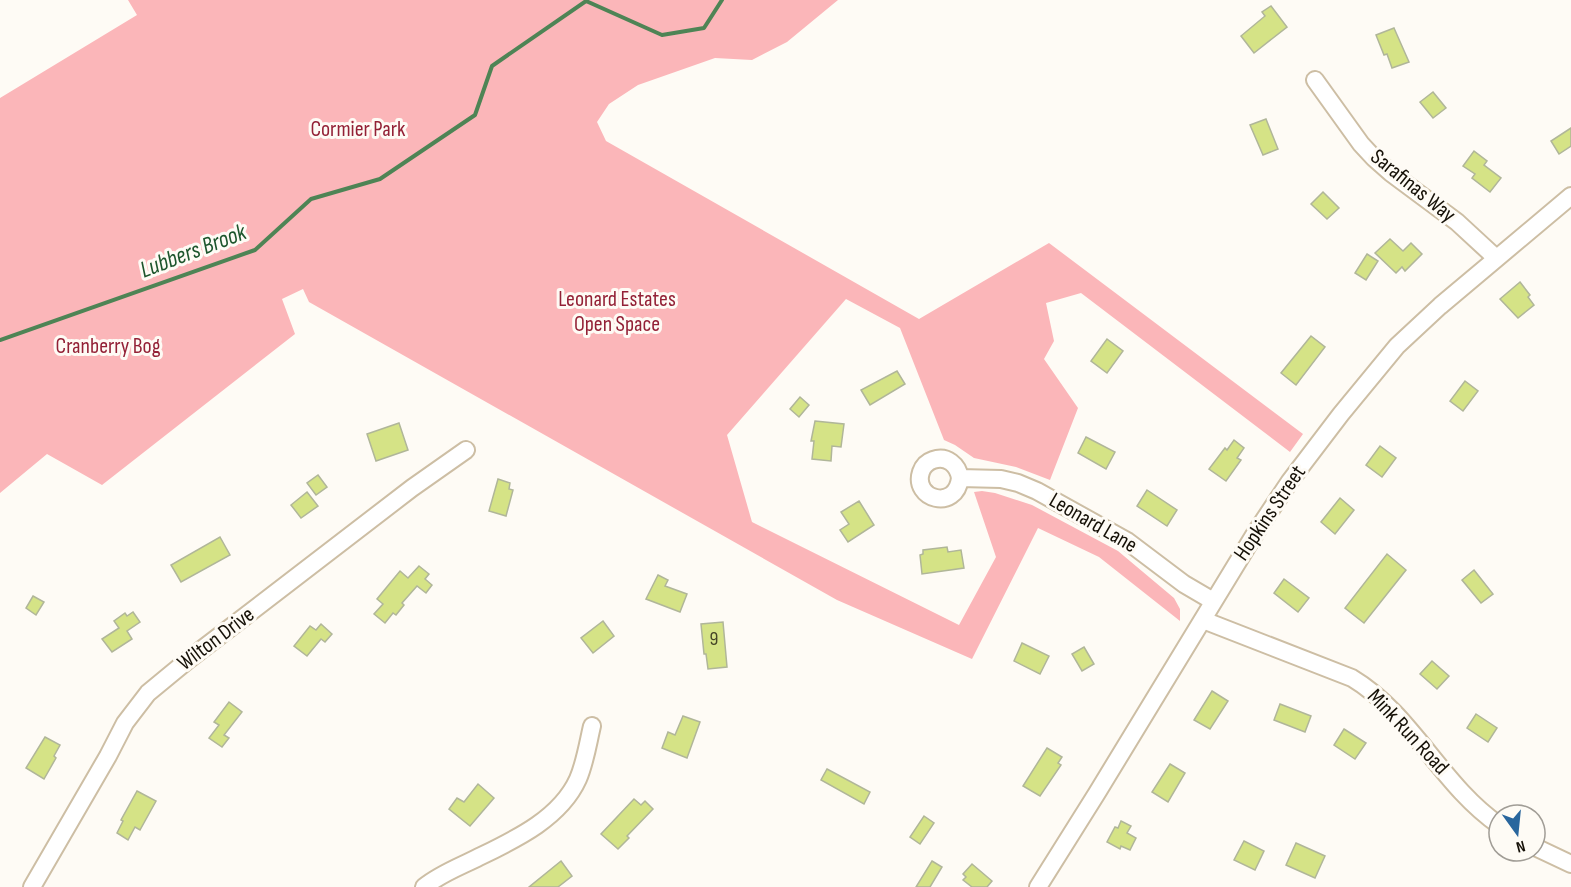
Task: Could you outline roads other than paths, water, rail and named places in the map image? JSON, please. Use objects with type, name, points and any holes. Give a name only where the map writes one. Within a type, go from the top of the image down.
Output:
[{"type":"street","name":"Sarafinas Way","points":[[1315,80],[1361,144],[1374,158],[1451,217],[1496,258]]},
{"type":"street","name":"Hopkins Street","points":[[1038,887],[1290,481],[1397,346],[1496,258],[1571,196]]},
{"type":"street","name":"Wilton Drive","points":[[33,887],[108,756],[124,723],[148,693],[412,488],[466,450]]},
{"type":"street","name":"Leonard Lane","points":[[960,478],[1001,479],[1037,491],[1127,541],[1184,584],[1213,602]]},
{"type":"street","name":"Mink Run Road","points":[[1203,620],[1352,678],[1364,685],[1390,706],[1433,759],[1487,815]]},
{"type":"street","points":[[424,887],[442,875],[526,833],[560,805],[571,793],[578,778],[592,726]]},
{"type":"street","points":[[1547,853],[1571,864]]},
{"type":"waterway","name":"Lubbers Brook","points":[[0,340],[255,250],[311,199],[380,179],[475,115],[492,66],[586,1],[662,35],[704,28],[722,0]]},
{"type":"park label","name":"Cormier Park","points":[[358,129]]},
{"type":"park label","name":"Leonard Estates Open Space","points":[[617,312]]},
{"type":"park label","name":"Cranberry Bog","points":[[108,346]]}]
